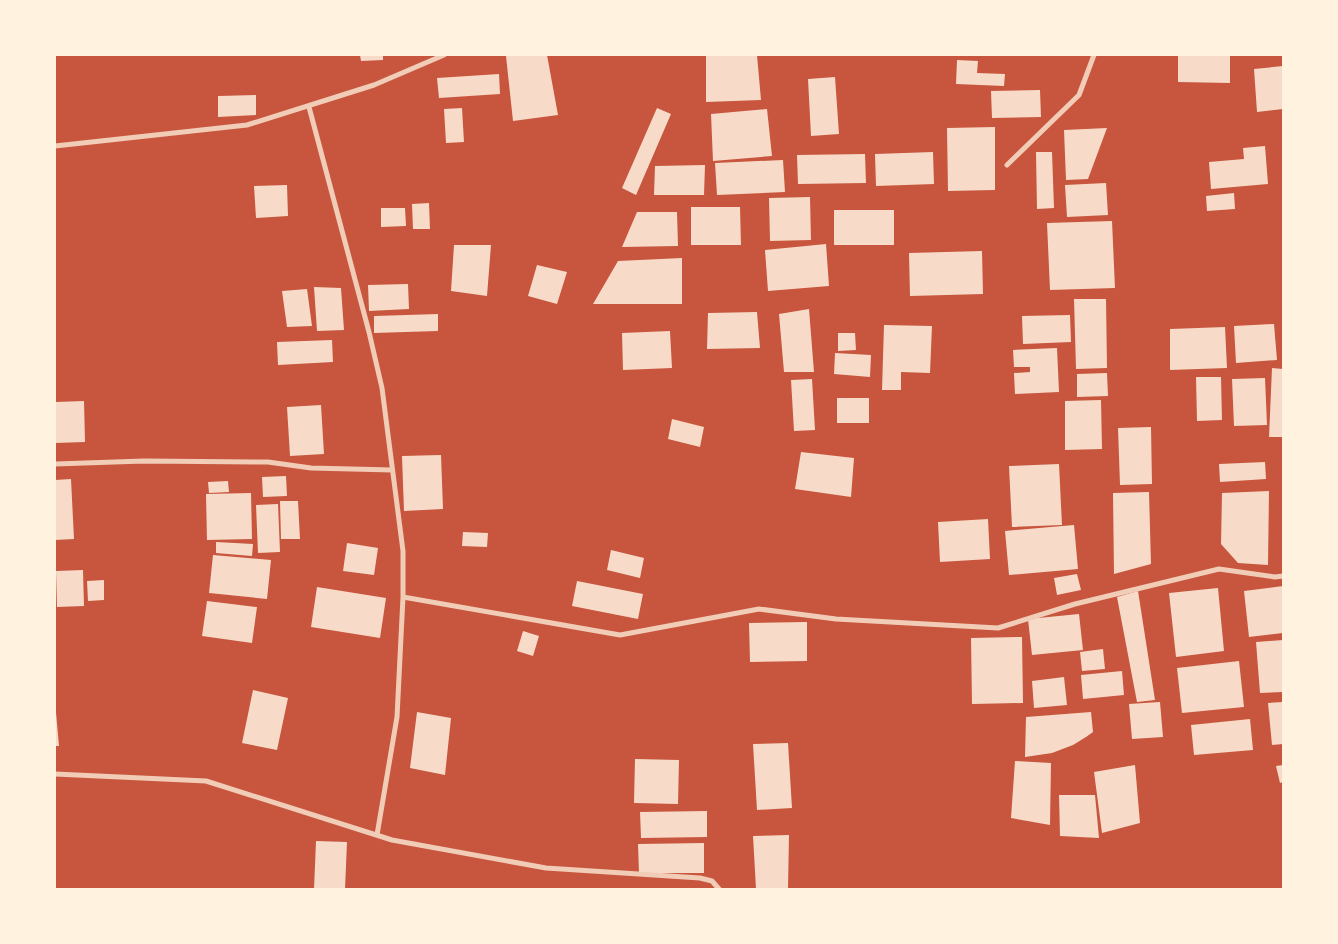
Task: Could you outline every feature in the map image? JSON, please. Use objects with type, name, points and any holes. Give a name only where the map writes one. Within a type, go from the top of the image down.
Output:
[{"type":"street","points":[[55,146],[247,125],[374,85],[444,55]]},
{"type":"street","points":[[1007,165],[1079,95],[1094,55]]},
{"type":"street","points":[[309,106],[382,388],[402,551],[403,597],[397,717],[377,835]]},
{"type":"street","points":[[55,464],[144,461],[268,462],[311,468],[392,470]]},
{"type":"street","points":[[403,597],[620,635],[759,609],[836,619],[998,628],[1075,604],[1219,569],[1275,577],[1283,576]]},
{"type":"street","points":[[55,774],[206,781],[392,840],[546,868],[700,878],[712,882],[719,889]]},
{"type":"building","points":[[360,55],[383,55],[383,60],[361,61]]},
{"type":"building","points":[[547,55],[558,115],[513,121],[506,56]]},
{"type":"building","points":[[706,55],[757,55],[761,100],[706,102]]},
{"type":"building","points":[[1178,55],[1230,55],[1230,83],[1178,82]]},
{"type":"building","points":[[957,60],[978,61],[977,73],[1005,74],[1004,86],[956,84]]},
{"type":"building","points":[[1283,66],[1283,109],[1257,112],[1254,69]]},
{"type":"building","points":[[499,74],[500,94],[439,98],[437,78]]},
{"type":"building","points":[[835,77],[839,134],[811,136],[808,79]]},
{"type":"building","points":[[1040,90],[1041,117],[992,118],[991,91]]},
{"type":"building","points":[[256,95],[256,115],[218,117],[218,96]]},
{"type":"building","points":[[462,108],[464,142],[446,143],[444,109]]},
{"type":"building","points":[[657,108],[671,114],[636,195],[622,188]]},
{"type":"building","points":[[767,109],[772,156],[713,161],[711,114]]},
{"type":"building","points":[[995,127],[995,190],[948,191],[947,128]]},
{"type":"building","points":[[1107,128],[1088,179],[1066,180],[1064,130]]},
{"type":"building","points":[[1265,146],[1268,184],[1211,189],[1209,162],[1244,159],[1243,148]]},
{"type":"building","points":[[933,152],[934,184],[876,186],[875,154]]},
{"type":"building","points":[[1036,152],[1052,152],[1054,208],[1037,209]]},
{"type":"building","points":[[865,154],[866,183],[798,184],[797,155]]},
{"type":"building","points":[[783,160],[785,192],[717,195],[715,163]]},
{"type":"building","points":[[705,165],[704,195],[654,195],[655,166]]},
{"type":"building","points":[[1106,183],[1108,215],[1067,217],[1065,185]]},
{"type":"building","points":[[287,185],[288,216],[256,218],[254,186]]},
{"type":"building","points":[[1234,193],[1235,209],[1207,211],[1206,196]]},
{"type":"building","points":[[810,197],[811,240],[770,241],[769,198]]},
{"type":"building","points":[[429,203],[430,229],[413,229],[412,204]]},
{"type":"building","points":[[691,207],[740,207],[741,245],[691,245]]},
{"type":"building","points":[[381,208],[405,208],[406,226],[381,227]]},
{"type":"building","points":[[834,210],[894,210],[894,245],[834,245]]},
{"type":"building","points":[[637,212],[677,212],[678,246],[622,247]]},
{"type":"building","points":[[1112,221],[1115,288],[1050,290],[1047,223]]},
{"type":"building","points":[[826,244],[829,286],[768,291],[765,250]]},
{"type":"building","points":[[454,245],[491,245],[487,296],[451,291]]},
{"type":"building","points":[[982,251],[983,294],[910,296],[909,253]]},
{"type":"building","points":[[682,258],[682,304],[593,304],[618,261]]},
{"type":"building","points":[[537,265],[567,272],[557,304],[528,296]]},
{"type":"building","points":[[408,284],[409,309],[369,311],[368,285]]},
{"type":"building","points":[[314,287],[341,288],[344,330],[317,331]]},
{"type":"building","points":[[307,289],[312,326],[287,327],[282,291]]},
{"type":"building","points":[[1074,299],[1106,299],[1107,368],[1076,369]]},
{"type":"building","points":[[809,309],[814,372],[784,372],[779,314]]},
{"type":"building","points":[[757,312],[760,348],[707,349],[708,313]]},
{"type":"building","points":[[438,314],[438,331],[374,333],[374,316]]},
{"type":"building","points":[[1070,315],[1071,342],[1023,344],[1022,316]]},
{"type":"building","points":[[1274,324],[1277,360],[1236,363],[1234,326]]},
{"type":"building","points":[[884,325],[932,326],[930,373],[901,372],[901,390],[882,390]]},
{"type":"building","points":[[1225,327],[1227,368],[1170,370],[1170,329]]},
{"type":"building","points":[[670,331],[672,368],[623,370],[622,333]]},
{"type":"building","points":[[838,333],[855,333],[856,350],[838,351]]},
{"type":"building","points":[[332,340],[333,362],[278,365],[277,342]]},
{"type":"building","points":[[1057,348],[1059,392],[1015,394],[1014,373],[1030,372],[1030,367],[1014,367],[1013,350]]},
{"type":"building","points":[[835,353],[871,355],[870,377],[834,374]]},
{"type":"building","points":[[1272,368],[1283,369],[1283,437],[1269,437]]},
{"type":"building","points":[[1107,373],[1108,396],[1077,397],[1077,374]]},
{"type":"building","points":[[1196,377],[1221,377],[1222,420],[1197,421]]},
{"type":"building","points":[[1265,378],[1267,425],[1234,426],[1232,379]]},
{"type":"building","points":[[812,379],[815,430],[794,431],[791,380]]},
{"type":"building","points":[[837,398],[869,398],[869,423],[837,423]]},
{"type":"building","points":[[1101,400],[1102,449],[1065,450],[1065,401]]},
{"type":"building","points":[[84,401],[85,442],[55,443],[55,402]]},
{"type":"building","points":[[321,405],[324,454],[290,456],[287,407]]},
{"type":"building","points":[[672,419],[704,427],[700,447],[668,439]]},
{"type":"building","points":[[1151,427],[1152,484],[1120,485],[1118,428]]},
{"type":"building","points":[[801,452],[854,458],[851,497],[795,489]]},
{"type":"building","points":[[441,455],[443,509],[404,511],[402,456]]},
{"type":"building","points":[[1265,462],[1266,479],[1220,482],[1219,464]]},
{"type":"building","points":[[1059,464],[1062,525],[1012,527],[1009,466]]},
{"type":"building","points":[[286,476],[287,496],[263,497],[262,477]]},
{"type":"building","points":[[71,479],[74,539],[55,540],[55,480]]},
{"type":"building","points":[[228,481],[229,492],[209,493],[208,482]]},
{"type":"building","points":[[1269,491],[1268,565],[1238,563],[1221,544],[1222,493]]},
{"type":"building","points":[[1149,492],[1151,564],[1114,574],[1113,493]]},
{"type":"building","points":[[251,493],[252,539],[207,540],[206,494]]},
{"type":"building","points":[[280,501],[298,501],[300,539],[281,539]]},
{"type":"building","points":[[278,504],[280,552],[258,553],[256,505]]},
{"type":"building","points":[[988,519],[990,559],[940,562],[938,522]]},
{"type":"building","points":[[1074,525],[1078,569],[1009,575],[1005,531]]},
{"type":"building","points":[[463,532],[488,533],[487,547],[462,546]]},
{"type":"building","points":[[216,542],[253,544],[252,556],[216,553]]},
{"type":"building","points":[[347,543],[378,548],[374,575],[343,571]]},
{"type":"building","points":[[611,550],[644,558],[640,578],[607,570]]},
{"type":"building","points":[[213,555],[271,560],[267,599],[209,593]]},
{"type":"building","points":[[83,570],[84,606],[57,607],[56,571]]},
{"type":"building","points":[[1077,574],[1081,590],[1057,595],[1054,578]]},
{"type":"building","points":[[104,580],[104,600],[88,601],[87,581]]},
{"type":"building","points":[[577,581],[643,594],[638,619],[572,606]]},
{"type":"building","points":[[1283,586],[1283,633],[1249,637],[1244,591]]},
{"type":"building","points":[[317,587],[386,598],[380,638],[311,627]]},
{"type":"building","points":[[1218,588],[1224,651],[1176,657],[1169,593]]},
{"type":"building","points":[[1138,591],[1155,700],[1137,702],[1117,597]]},
{"type":"building","points":[[207,601],[257,607],[252,643],[202,636]]},
{"type":"building","points":[[1079,614],[1083,650],[1032,655],[1028,619]]},
{"type":"building","points":[[807,622],[807,661],[750,662],[749,623]]},
{"type":"building","points":[[523,631],[539,636],[533,656],[517,651]]},
{"type":"building","points":[[1022,637],[1023,703],[972,704],[971,638]]},
{"type":"building","points":[[1283,640],[1283,692],[1260,693],[1256,642]]},
{"type":"building","points":[[1103,649],[1105,669],[1082,671],[1080,652]]},
{"type":"building","points":[[1239,661],[1244,707],[1182,713],[1177,668]]},
{"type":"building","points":[[1122,671],[1124,695],[1083,699],[1081,675]]},
{"type":"building","points":[[1064,677],[1067,705],[1034,708],[1032,681]]},
{"type":"building","points":[[253,690],[288,698],[277,750],[242,743]]},
{"type":"building","points":[[55,701],[59,746],[55,746]]},
{"type":"building","points":[[1160,702],[1163,737],[1132,739],[1129,704]]},
{"type":"building","points":[[1283,702],[1283,744],[1272,745],[1268,703]]},
{"type":"building","points":[[417,712],[451,718],[445,775],[410,768]]},
{"type":"building","points":[[1091,712],[1093,732],[1086,737],[1073,745],[1052,753],[1025,757],[1026,717]]},
{"type":"building","points":[[1250,719],[1253,750],[1194,755],[1191,725]]},
{"type":"building","points":[[788,743],[792,808],[757,810],[753,744]]},
{"type":"building","points":[[635,759],[679,760],[678,804],[634,803]]},
{"type":"building","points":[[1015,761],[1051,763],[1050,825],[1011,818]]},
{"type":"building","points":[[1135,765],[1140,823],[1102,833],[1094,772]]},
{"type":"building","points":[[1283,765],[1283,782],[1280,783],[1276,766]]},
{"type":"building","points":[[1059,795],[1095,795],[1099,838],[1060,836]]},
{"type":"building","points":[[707,811],[707,837],[641,838],[640,812]]},
{"type":"building","points":[[789,835],[788,889],[756,889],[753,836]]},
{"type":"building","points":[[316,841],[347,842],[345,889],[314,889]]},
{"type":"building","points":[[704,843],[704,873],[639,873],[638,844]]}]
